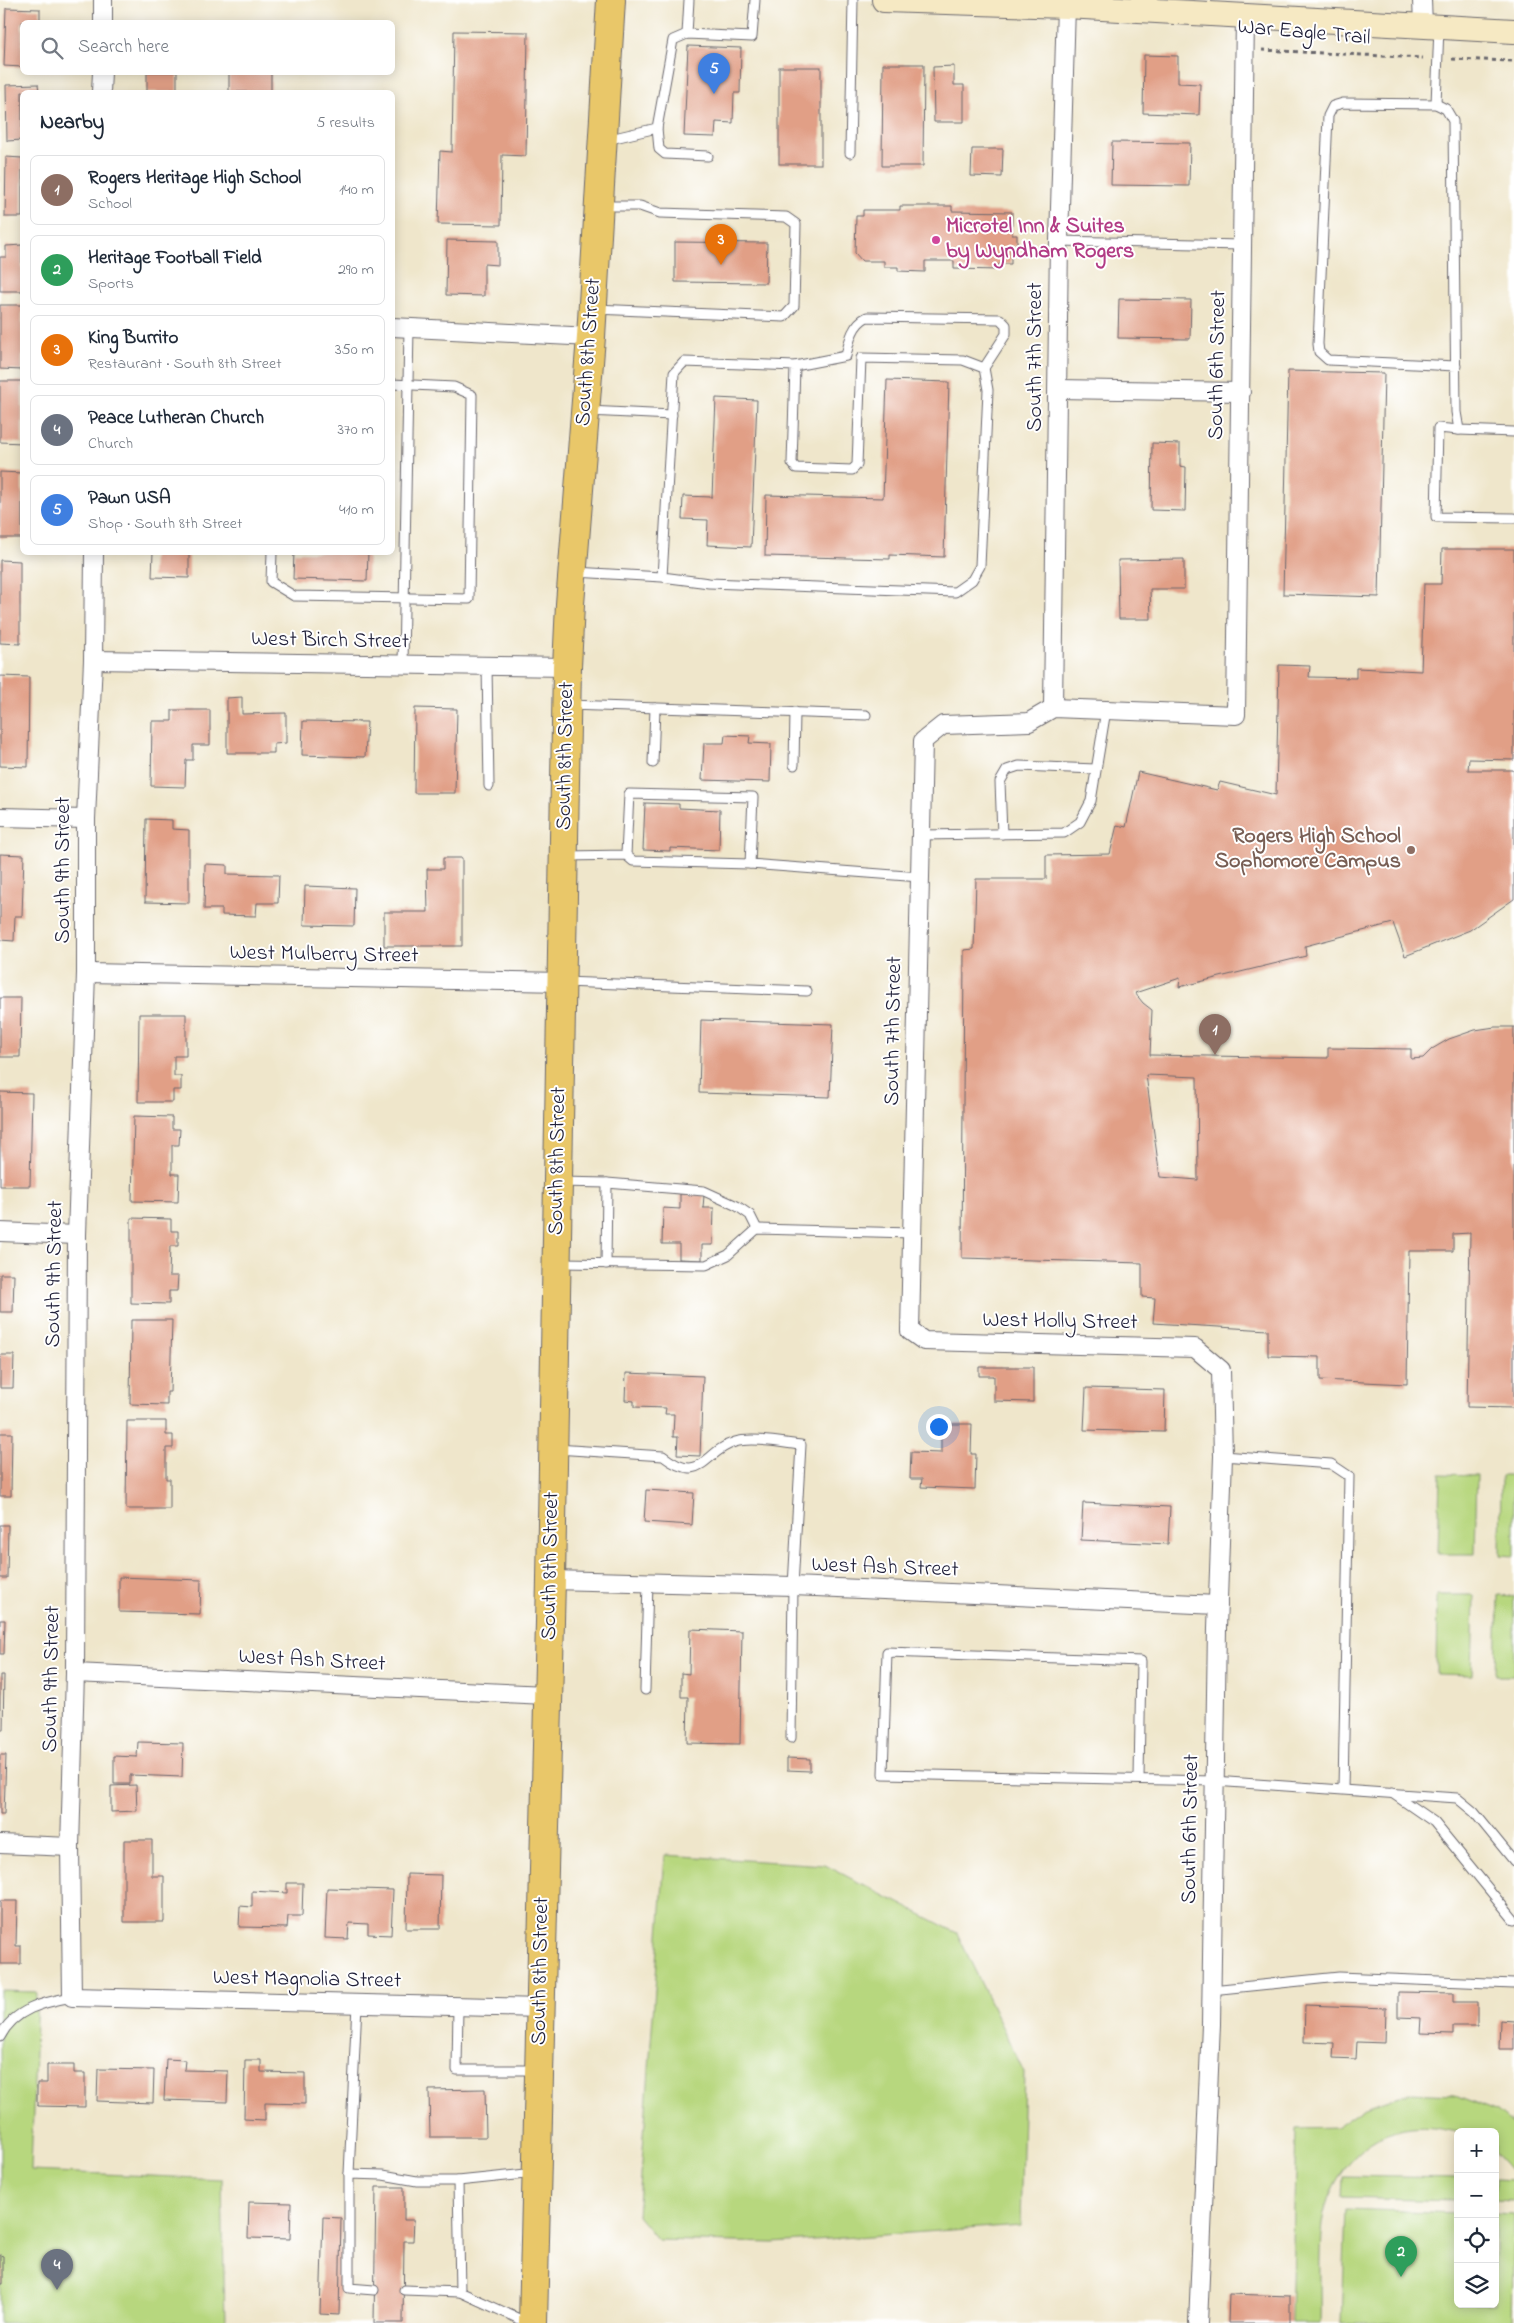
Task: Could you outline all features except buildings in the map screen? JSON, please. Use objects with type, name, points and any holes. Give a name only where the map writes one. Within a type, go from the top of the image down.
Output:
[{"type":"main road","name":"South 8th Street","points":[[533,2323],[554,1449],[567,667],[593,309],[611,0]]},
{"type":"street","points":[[103,20],[104,0]]},
{"type":"street","points":[[884,0],[968,1],[1066,6],[1198,7],[1245,16],[1514,31]]},
{"type":"street","points":[[1422,0],[1431,26]]},
{"type":"street","name":"South 7th Street","points":[[924,1341],[910,1331],[924,741],[943,725],[1029,722],[1053,708],[1059,241],[1066,6]]},
{"type":"street","name":"South 6th Street","points":[[1106,710],[1236,715],[1245,16]]},
{"type":"street","points":[[101,90],[102,75]]},
{"type":"street","points":[[401,327],[591,337]]},
{"type":"street","points":[[1058,389],[1240,392]]},
{"type":"street","name":"South 9th Street","points":[[72,1997],[70,1847],[75,1673],[77,1235],[86,973],[86,819],[93,660],[94,555]]},
{"type":"street","name":"West Birch Street","points":[[93,660],[567,667]]},
{"type":"street","points":[[1053,708],[1106,710]]},
{"type":"street","points":[[0,817],[86,819]]},
{"type":"street","name":"West Mulberry Street","points":[[86,973],[562,982]]},
{"type":"street","points":[[0,1232],[77,1235]]},
{"type":"street","name":"West Holly Street","points":[[924,1341],[1195,1348]]},
{"type":"street","name":"South 6th Street","points":[[1195,1348],[1221,1370],[1223,1456],[1214,1781],[1211,1990],[1198,2323]]},
{"type":"street","name":"West Ash Street","points":[[551,1580],[793,1586],[1218,1605]]},
{"type":"street","name":"West Ash Street","points":[[75,1673],[547,1695]]},
{"type":"street","points":[[0,1844],[70,1847]]},
{"type":"street","name":"West Magnolia Street","points":[[72,1997],[541,2008]]},
{"type":"lane","points":[[688,34],[689,0]]},
{"type":"lane","points":[[708,156],[665,154],[659,149],[657,128],[673,40],[688,34],[752,38],[755,0]]},
{"type":"lane","points":[[850,153],[853,0]]},
{"type":"lane","points":[[1431,26],[1437,58],[1436,104]]},
{"type":"lane","points":[[1456,366],[1328,360],[1319,352],[1328,116],[1333,106],[1343,102],[1436,104],[1446,109],[1453,121],[1456,366],[1456,412],[1460,430]]},
{"type":"lane","points":[[603,141],[657,128]]},
{"type":"lane","points":[[593,309],[784,317],[794,306],[796,224],[786,218],[660,213],[640,206],[599,206]]},
{"type":"lane","points":[[1059,241],[1242,245]]},
{"type":"lane","points":[[573,572],[662,577],[709,583],[955,592],[972,580],[980,566],[988,390],[984,368],[1006,334],[1006,325],[1000,320],[867,317],[860,320],[851,336],[846,356]]},
{"type":"lane","points":[[401,327],[408,384],[403,665]]},
{"type":"lane","points":[[662,577],[674,373],[684,362],[796,366],[846,356],[963,360],[984,368]]},
{"type":"lane","points":[[796,366],[792,463],[796,468],[852,470],[857,466],[861,358]]},
{"type":"lane","points":[[272,555],[271,582],[294,596],[469,599],[472,395],[454,387],[395,384]]},
{"type":"lane","points":[[585,410],[672,415]]},
{"type":"lane","points":[[1514,432],[1438,428],[1436,517],[1514,518]]},
{"type":"lane","points":[[487,666],[489,786]]},
{"type":"lane","points":[[566,705],[866,715]]},
{"type":"lane","points":[[653,763],[655,708]]},
{"type":"lane","points":[[921,836],[1064,833],[1080,822],[1091,801],[1106,710]]},
{"type":"lane","points":[[794,765],[795,712]]},
{"type":"lane","points":[[1002,834],[1000,782],[1007,770],[1019,766],[1096,769]]},
{"type":"lane","points":[[626,855],[629,794],[753,797],[750,864]]},
{"type":"lane","points":[[564,856],[626,855],[633,861],[750,864],[920,877]]},
{"type":"lane","points":[[562,982],[807,991]]},
{"type":"lane","points":[[558,1182],[607,1183],[704,1191],[737,1206],[750,1216],[758,1230]]},
{"type":"lane","points":[[606,1264],[607,1183]]},
{"type":"lane","points":[[557,1264],[706,1265],[728,1255],[758,1230],[912,1233]]},
{"type":"lane","points":[[554,1449],[663,1456],[673,1464],[685,1468],[702,1465],[734,1442],[748,1441],[801,1445],[793,1586],[791,1738]]},
{"type":"lane","points":[[1223,1456],[1331,1464],[1349,1476],[1343,1790]]},
{"type":"lane","points":[[645,1690],[648,1582]]},
{"type":"lane","points":[[1138,1780],[1141,1661],[887,1652],[882,1774],[1138,1780],[1214,1781],[1457,1798],[1474,1812],[1514,1861]]},
{"type":"lane","points":[[1391,1792],[1434,1822],[1514,1920]]},
{"type":"lane","points":[[1211,1990],[1339,1977],[1514,1984]]},
{"type":"lane","points":[[0,2037],[5,2028],[23,2012],[42,2002],[72,1997]]},
{"type":"lane","points":[[357,2004],[349,2174],[349,2288],[374,2290]]},
{"type":"lane","points":[[458,2006],[457,2070],[539,2070]]},
{"type":"lane","points":[[349,2174],[383,2175],[417,2181],[458,2180],[537,2173]]},
{"type":"lane","points":[[458,2180],[460,2292]]},
{"type":"lane","points":[[404,2290],[460,2292],[528,2323]]},
{"type":"path","name":"War Eagle Trail","points":[[1244,48],[1514,61]]},
{"type":"green space","points":[[1440,1474],[1477,1475],[1475,1554],[1438,1554]]},
{"type":"green space","points":[[1501,1476],[1514,1476],[1514,1556],[1500,1555]]},
{"type":"green space","points":[[1437,1595],[1474,1595],[1472,1675],[1436,1674]]},
{"type":"green space","points":[[1498,1595],[1514,1596],[1514,1675],[1496,1675]]},
{"type":"green space","points":[[665,1855],[825,1865],[957,1933],[1024,2073],[1020,2225],[773,2243],[658,2240],[638,2216]]},
{"type":"green space","points":[[0,1991],[37,1992],[31,2171],[222,2179],[225,2323],[0,2323]]},
{"type":"green space","points":[[1408,2093],[1455,2095],[1496,2111],[1514,2126],[1514,2174],[1499,2157],[1499,2128],[1454,2128],[1454,2132],[1418,2127],[1395,2131],[1379,2138],[1364,2148],[1340,2174],[1326,2207],[1320,2248],[1320,2323],[1291,2323],[1296,2128],[1336,2127],[1365,2107]]},
{"type":"green space","points":[[1343,2176],[1454,2178],[1454,2200],[1342,2197]]},
{"type":"green space","points":[[1499,2179],[1514,2180],[1514,2201],[1499,2200]]},
{"type":"green space","points":[[1346,2209],[1454,2213],[1454,2308],[1499,2308],[1499,2214],[1514,2215],[1512,2323],[1342,2323]]},
{"type":"place","name":"Pawn USA","points":[[714,94]]},
{"type":"place","name":"Microtel Inn & Suites by Wyndham Rogers","points":[[936,240]]},
{"type":"place","name":"King Burrito","points":[[721,265]]},
{"type":"place","name":"Rogers High School Sophomore Campus","points":[[1411,850]]},
{"type":"place","name":"Rogers Heritage High School","points":[[1215,1055]]},
{"type":"place","name":"Heritage Football Field","points":[[1401,2277]]},
{"type":"place","name":"Peace Lutheran Church","points":[[57,2290]]}]
